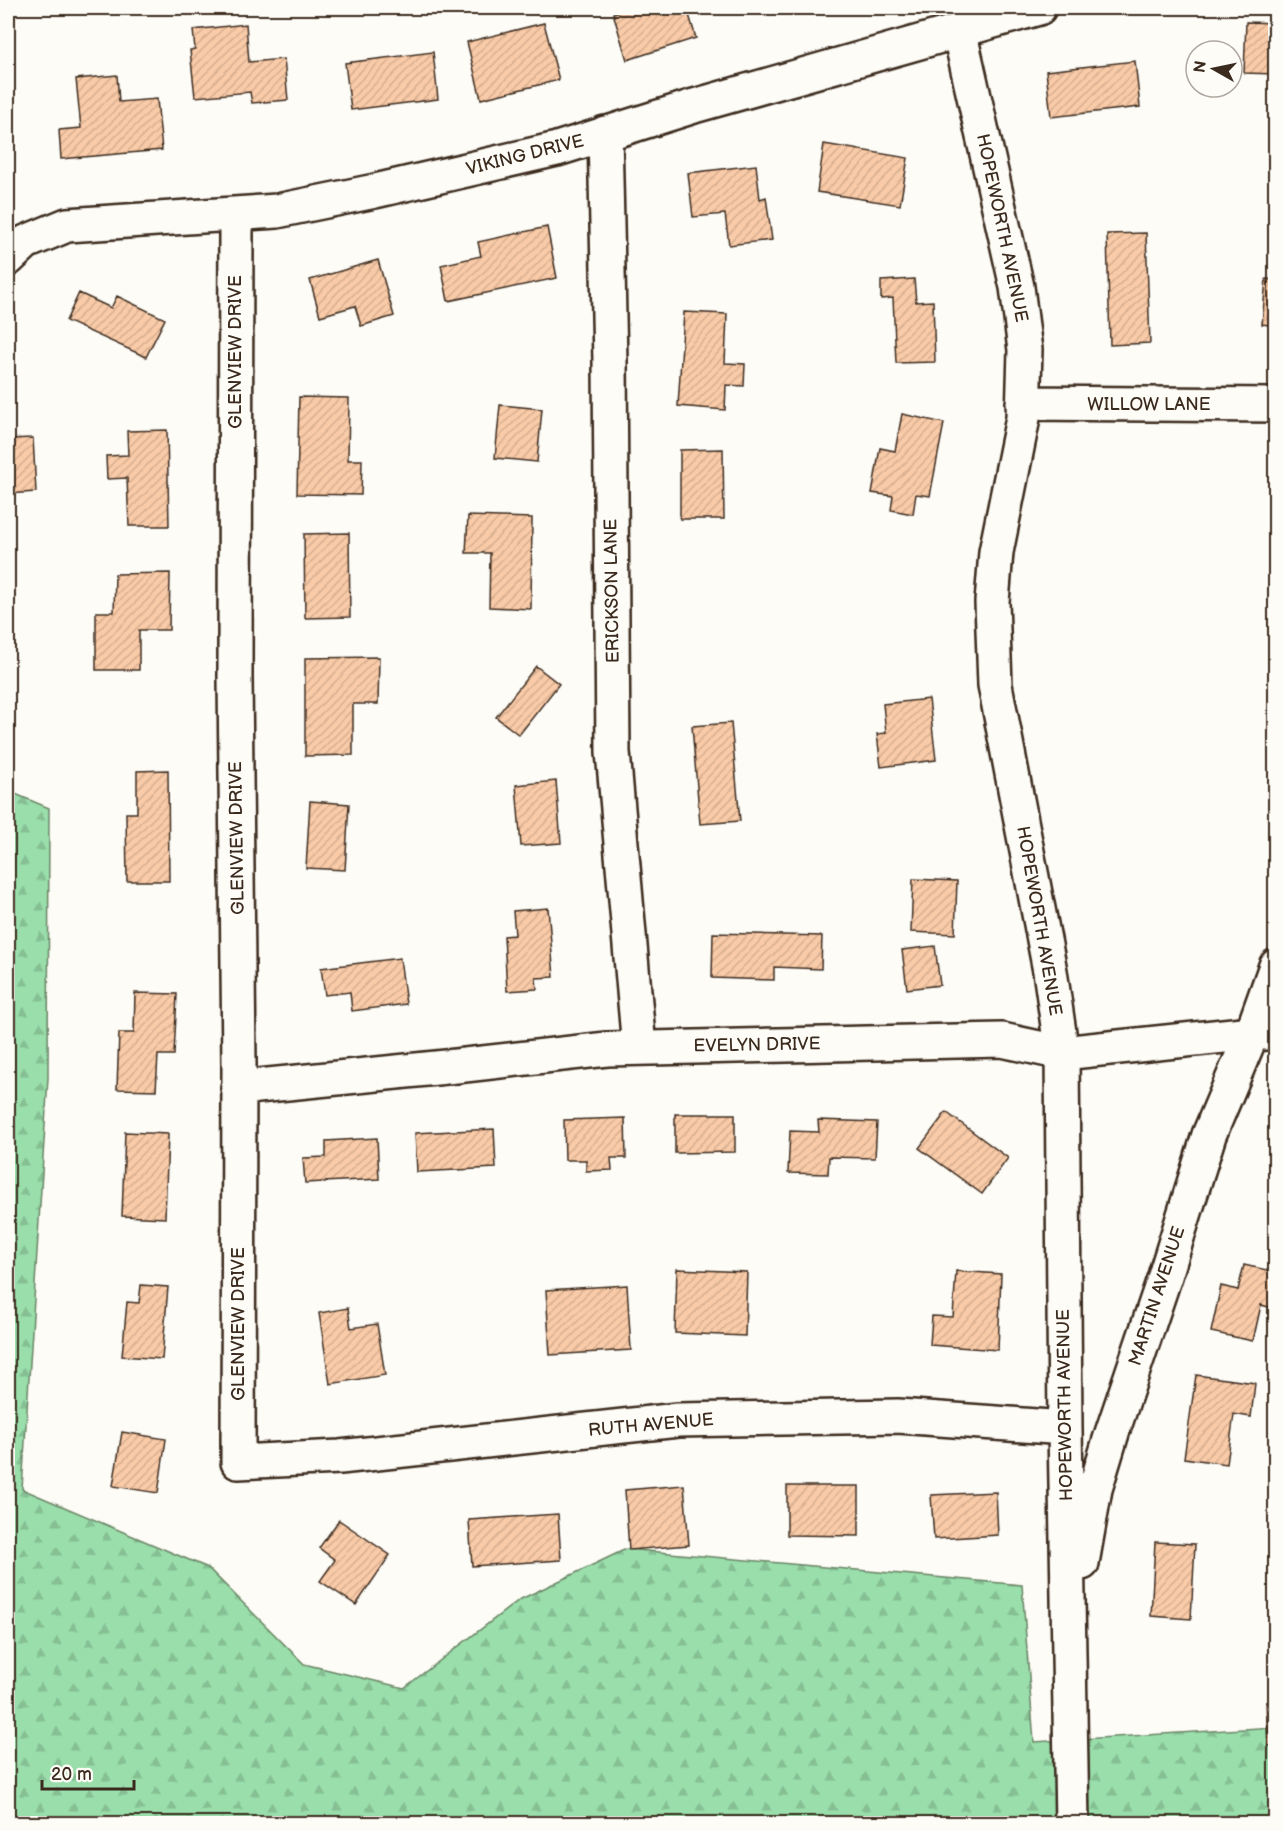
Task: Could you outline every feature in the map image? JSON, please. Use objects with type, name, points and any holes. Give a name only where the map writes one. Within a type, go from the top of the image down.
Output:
[{"type":"street","name":"VIKING DRIVE","points":[[8,258],[26,242],[67,225],[277,212],[557,149],[605,133],[1039,8]]},
{"type":"street","name":"HOPEWORTH AVENUE","points":[[959,30],[1017,287],[1025,350],[1023,418],[996,552],[992,602],[995,685],[1050,971],[1062,1053],[1065,1428],[1072,1824]]},
{"type":"street","name":"ERICKSON LANE","points":[[605,133],[613,752],[639,1048]]},
{"type":"street","name":"GLENVIEW DRIVE","points":[[236,214],[238,1462]]},
{"type":"street","name":"WILLOW LANE","points":[[1023,404],[1275,405]]},
{"type":"street","name":"MARTIN AVENUE","points":[[1069,1636],[1095,1489],[1112,1433],[1165,1276],[1209,1135],[1264,1033],[1275,966]]},
{"type":"street","name":"EVELYN DRIVE","points":[[238,1088],[607,1049],[1002,1040],[1062,1053],[1264,1033]]},
{"type":"street","name":"RUTH AVENUE","points":[[238,1462],[340,1457],[678,1420],[898,1416],[1065,1428]]},
{"type":"green space","points":[[8,791],[49,808],[48,1078],[22,1489],[208,1568],[304,1664],[404,1688],[519,1600],[626,1549],[1022,1585],[1034,1742],[1275,1727],[1275,1823],[8,1823]]},
{"type":"building","points":[[630,8],[687,8],[696,38],[627,60],[613,13]]},
{"type":"building","points":[[1246,22],[1276,23],[1276,74],[1244,73]]},
{"type":"building","points":[[544,23],[559,80],[481,99],[467,42]]},
{"type":"building","points":[[246,24],[249,62],[284,59],[288,100],[252,103],[250,92],[195,97],[190,50],[195,49],[193,30]]},
{"type":"building","points":[[433,52],[438,99],[351,110],[345,63]]},
{"type":"building","points":[[1135,61],[1140,107],[1051,117],[1046,71]]},
{"type":"building","points":[[117,75],[119,102],[157,99],[162,150],[61,159],[59,130],[81,128],[76,79]]},
{"type":"building","points":[[824,144],[908,158],[900,205],[817,192]]},
{"type":"building","points":[[756,165],[760,199],[766,197],[772,240],[729,245],[725,214],[693,217],[688,173]]},
{"type":"building","points":[[547,227],[557,278],[448,301],[441,265],[481,256],[478,242]]},
{"type":"building","points":[[1146,233],[1150,343],[1110,345],[1107,234]]},
{"type":"building","points":[[378,260],[394,316],[361,326],[355,306],[320,316],[310,280]]},
{"type":"building","points":[[914,279],[916,302],[933,301],[935,362],[896,363],[893,298],[881,299],[881,281]]},
{"type":"building","points":[[1266,279],[1276,280],[1276,326],[1262,324]]},
{"type":"building","points":[[79,293],[111,308],[117,296],[165,319],[146,357],[66,321]]},
{"type":"building","points":[[684,312],[727,314],[725,363],[745,364],[744,386],[726,385],[725,410],[678,406]]},
{"type":"building","points":[[299,397],[349,398],[348,460],[362,460],[361,495],[297,494]]},
{"type":"building","points":[[500,405],[542,409],[537,462],[495,458]]},
{"type":"building","points":[[902,414],[944,423],[930,496],[916,494],[913,514],[891,510],[893,496],[872,493],[880,448],[895,451]]},
{"type":"building","points":[[167,430],[169,526],[129,526],[127,478],[107,479],[106,456],[128,455],[127,431]]},
{"type":"building","points":[[33,438],[36,492],[8,494],[8,439]]},
{"type":"building","points":[[723,449],[724,519],[680,519],[680,450]]},
{"type":"building","points":[[468,516],[532,518],[531,609],[489,607],[490,553],[466,553]]},
{"type":"building","points":[[349,533],[350,617],[305,618],[304,534]]},
{"type":"building","points":[[170,573],[169,630],[139,630],[139,670],[96,670],[96,612],[114,612],[115,574]]},
{"type":"building","points":[[379,657],[378,704],[353,704],[353,755],[305,756],[305,658]]},
{"type":"building","points":[[536,666],[559,684],[519,735],[496,717]]},
{"type":"building","points":[[929,699],[936,760],[881,767],[877,734],[886,733],[883,704]]},
{"type":"building","points":[[731,723],[740,821],[700,824],[692,726]]},
{"type":"building","points":[[168,770],[169,881],[127,881],[126,813],[137,813],[137,771]]},
{"type":"building","points":[[556,781],[561,843],[521,846],[516,785]]},
{"type":"building","points":[[310,801],[349,804],[345,870],[306,868]]},
{"type":"building","points":[[913,879],[957,881],[955,934],[911,932]]},
{"type":"building","points":[[548,908],[554,977],[536,978],[537,989],[507,991],[504,936],[515,935],[513,911]]},
{"type":"building","points":[[713,933],[822,936],[821,969],[774,967],[774,980],[712,978]]},
{"type":"building","points":[[935,946],[940,985],[907,989],[902,950]]},
{"type":"building","points":[[400,958],[406,1004],[352,1011],[350,992],[325,995],[321,968]]},
{"type":"building","points":[[135,993],[177,994],[174,1055],[158,1055],[156,1090],[117,1089],[119,1033],[134,1033]]},
{"type":"building","points":[[946,1112],[1008,1158],[982,1194],[919,1148]]},
{"type":"building","points":[[675,1114],[735,1114],[735,1152],[675,1153]]},
{"type":"building","points":[[625,1118],[626,1158],[611,1158],[612,1170],[586,1171],[586,1160],[565,1160],[564,1120]]},
{"type":"building","points":[[818,1120],[877,1122],[875,1158],[829,1157],[828,1174],[788,1173],[790,1131],[819,1132]]},
{"type":"building","points":[[494,1129],[496,1168],[417,1172],[415,1133]]},
{"type":"building","points":[[125,1132],[168,1134],[165,1218],[122,1216]]},
{"type":"building","points":[[377,1138],[379,1179],[305,1183],[303,1158],[326,1157],[326,1141]]},
{"type":"building","points":[[1244,1265],[1276,1272],[1276,1309],[1261,1305],[1253,1341],[1211,1332],[1221,1286],[1238,1290]]},
{"type":"building","points":[[677,1269],[747,1272],[745,1336],[675,1333]]},
{"type":"building","points":[[956,1271],[1001,1274],[998,1350],[930,1345],[932,1316],[953,1317]]},
{"type":"building","points":[[141,1285],[168,1287],[162,1359],[122,1356],[127,1302],[139,1303]]},
{"type":"building","points":[[627,1285],[631,1350],[550,1355],[546,1290]]},
{"type":"building","points":[[348,1308],[351,1328],[377,1324],[385,1375],[330,1384],[319,1313]]},
{"type":"building","points":[[1196,1375],[1255,1383],[1251,1417],[1234,1414],[1227,1464],[1184,1458]]},
{"type":"building","points":[[122,1432],[166,1439],[158,1493],[113,1486]]},
{"type":"building","points":[[684,1485],[689,1545],[629,1550],[625,1490]]},
{"type":"building","points":[[787,1486],[859,1486],[859,1536],[787,1535]]},
{"type":"building","points":[[996,1492],[998,1535],[934,1539],[931,1495]]},
{"type":"building","points":[[558,1514],[561,1560],[472,1566],[469,1520]]},
{"type":"building","points":[[339,1520],[390,1555],[356,1605],[320,1581],[335,1560],[319,1548]]},
{"type":"building","points":[[1155,1542],[1195,1544],[1191,1619],[1151,1616]]},
{"type":"building","points":[[1266,1702],[1276,1702],[1276,1746],[1268,1746]]}]
